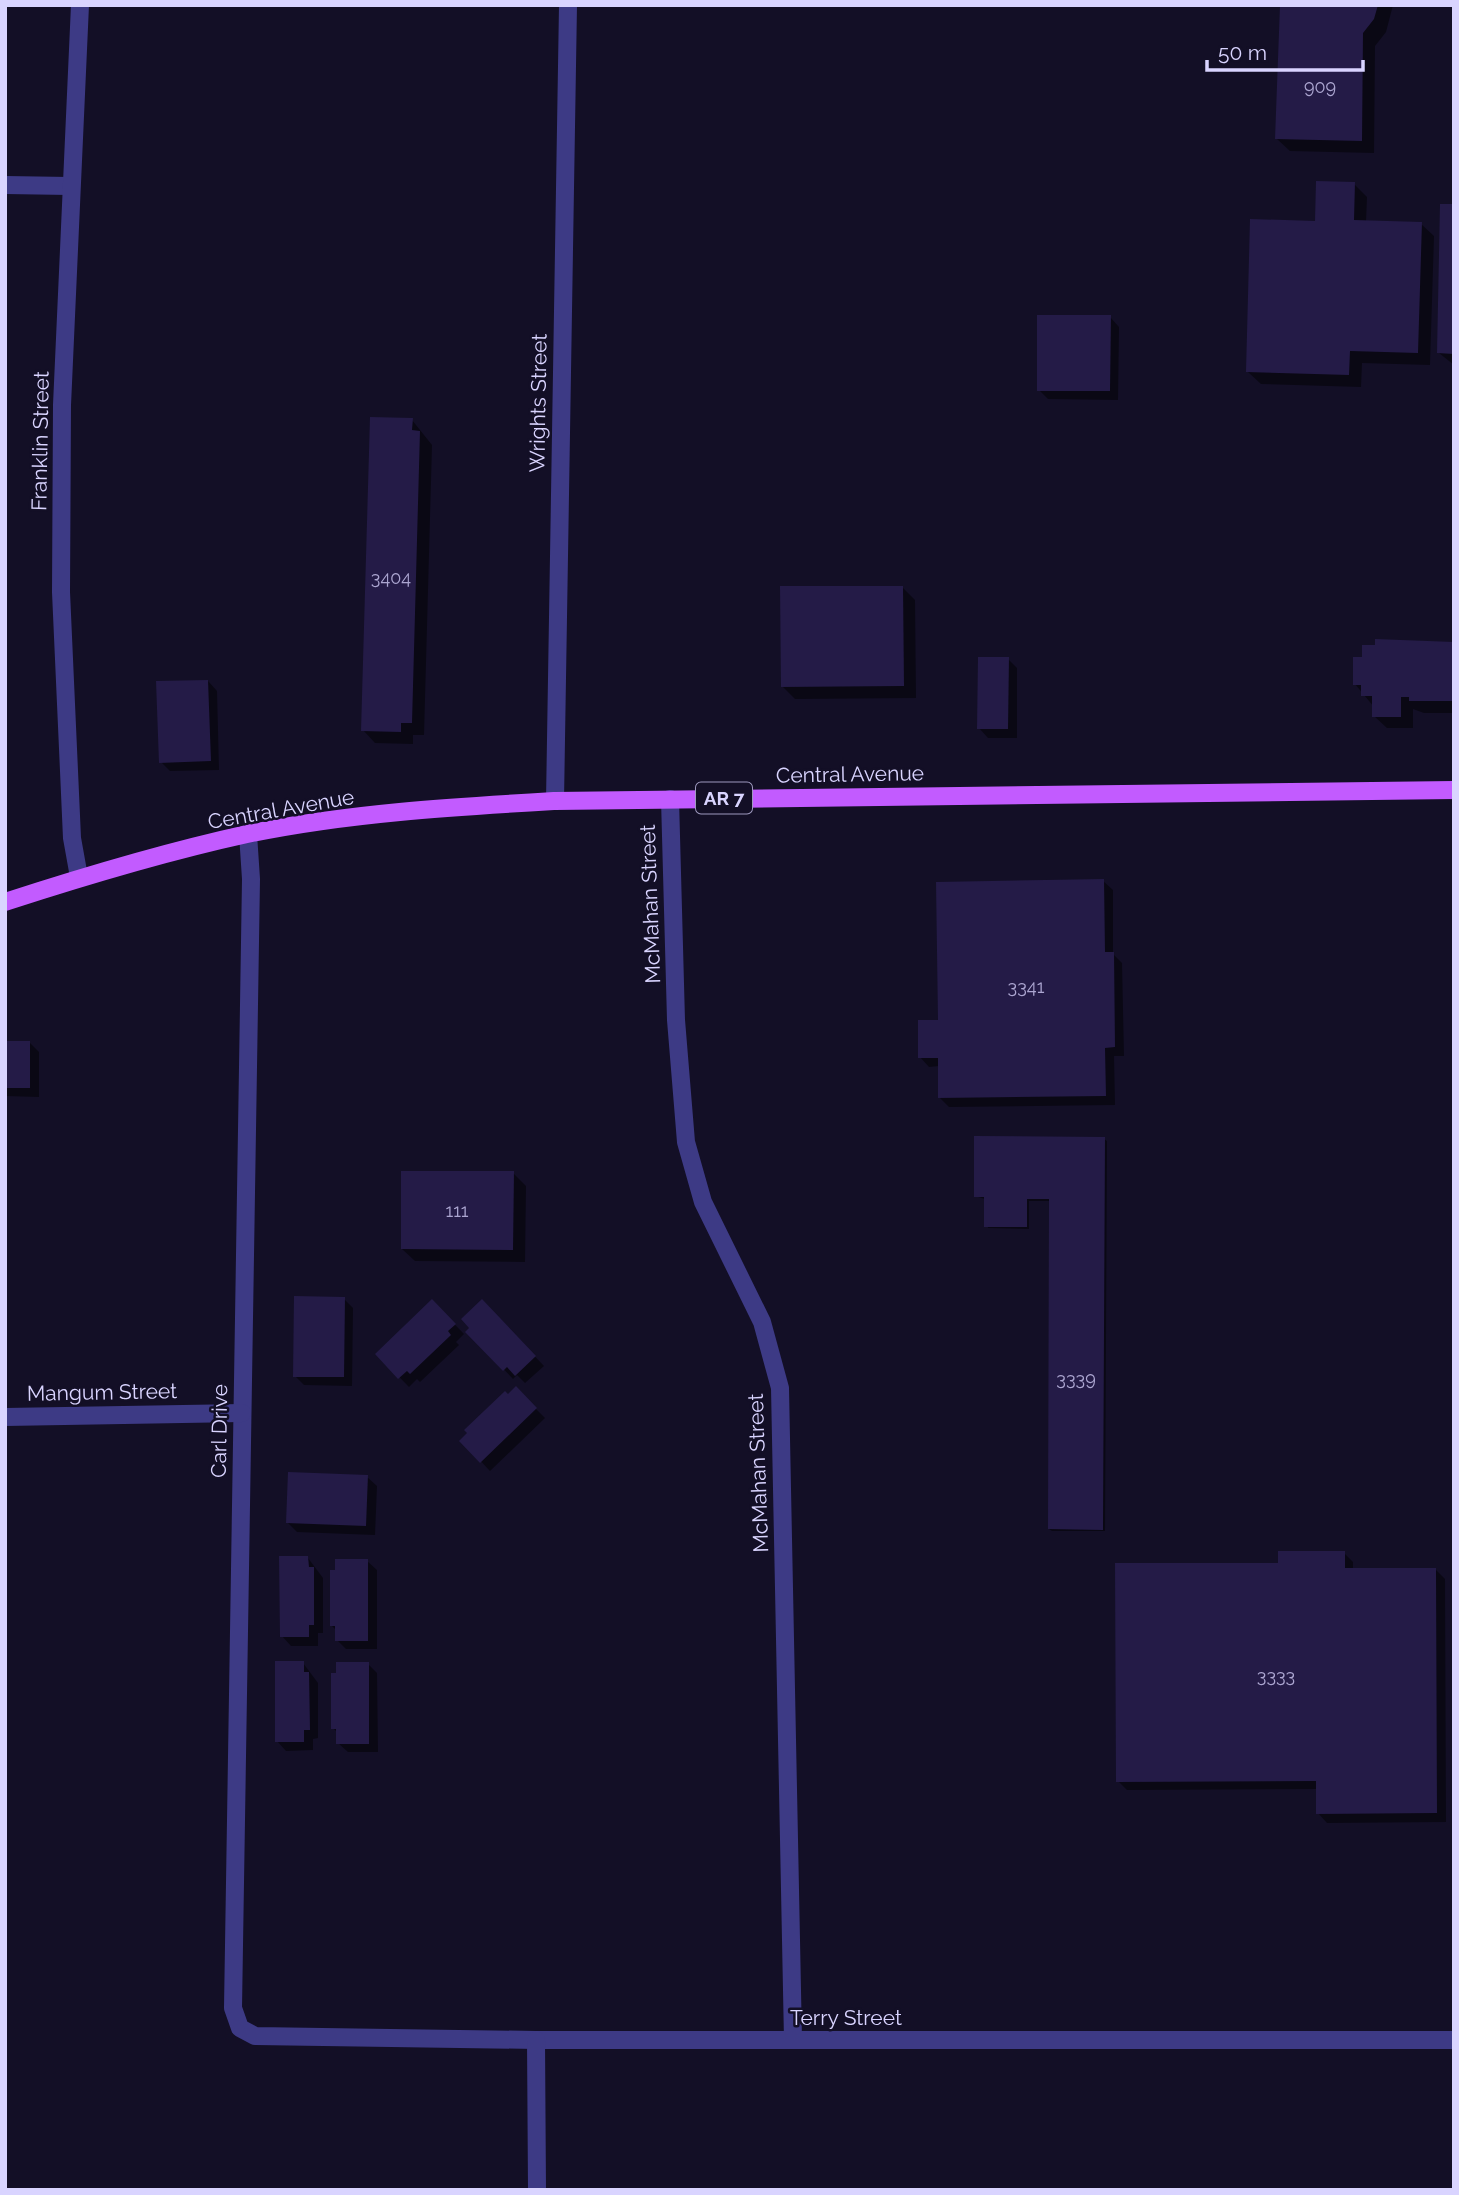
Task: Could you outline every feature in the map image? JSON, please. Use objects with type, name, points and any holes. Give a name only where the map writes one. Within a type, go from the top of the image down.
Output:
[{"type":"main road","name":"Central Avenue","points":[[5,902],[79,877],[248,834],[348,818],[555,800],[1454,790]]},
{"type":"street","name":"Franklin Street","points":[[79,877],[72,838],[61,592],[62,405],[80,5]]},
{"type":"street","name":"Wrights Street","points":[[555,800],[568,5]]},
{"type":"street","points":[[5,185],[70,186]]},
{"type":"street","name":"McMahan Street","points":[[670,799],[676,1020],[686,1142],[703,1202],[762,1322],[780,1388],[793,2039]]},
{"type":"street","name":"Carl Drive","points":[[240,2028],[233,2008],[233,1994],[251,879],[248,834]]},
{"type":"street","name":"Mangum Street","points":[[5,1417],[242,1413]]},
{"type":"street","name":"Terry Street","points":[[240,2028],[255,2036],[536,2040],[1454,2040]]},
{"type":"street","points":[[536,2040],[537,2190]]},
{"type":"building","points":[[1280,5],[1378,5],[1374,19],[1363,33],[1362,141],[1275,139]]},
{"type":"building","points":[[1316,181],[1355,182],[1354,220],[1422,222],[1418,353],[1350,351],[1349,375],[1246,372],[1250,219],[1315,221]]},
{"type":"building","points":[[1440,204],[1454,204],[1454,354],[1437,353]]},
{"type":"building","points":[[1037,315],[1111,315],[1110,391],[1037,391]]},
{"type":"building","points":[[370,417],[413,418],[412,430],[420,431],[412,723],[401,723],[401,732],[361,731]]},
{"type":"building","points":[[780,586],[903,586],[904,686],[781,687]]},
{"type":"building","points":[[1375,639],[1454,642],[1454,701],[1409,701],[1409,697],[1401,697],[1401,717],[1372,717],[1372,696],[1361,696],[1361,685],[1353,685],[1353,657],[1362,657],[1362,645],[1375,645]]},
{"type":"building","points":[[978,657],[1009,657],[1008,729],[977,729]]},
{"type":"building","points":[[208,680],[211,761],[159,763],[156,681]]},
{"type":"building","points":[[1104,879],[1105,952],[1114,952],[1115,1047],[1105,1048],[1106,1096],[938,1098],[938,1058],[918,1058],[918,1020],[938,1020],[936,882]]},
{"type":"building","points":[[5,1041],[30,1041],[30,1088],[5,1088]]},
{"type":"building","points":[[974,1136],[1105,1137],[1103,1530],[1048,1529],[1049,1199],[1027,1199],[1027,1227],[984,1227],[984,1197],[974,1197]]},
{"type":"building","points":[[401,1171],[514,1171],[513,1250],[401,1249]]},
{"type":"building","points":[[294,1296],[345,1297],[344,1377],[293,1377]]},
{"type":"building","points":[[432,1299],[456,1324],[448,1331],[451,1335],[410,1374],[407,1371],[398,1379],[375,1354]]},
{"type":"building","points":[[482,1299],[536,1356],[515,1376],[507,1367],[503,1371],[465,1332],[469,1328],[461,1319]]},
{"type":"building","points":[[516,1386],[537,1408],[480,1463],[459,1441],[467,1433],[464,1430],[505,1391],[508,1394]]},
{"type":"building","points":[[288,1472],[368,1475],[366,1526],[286,1523]]},
{"type":"building","points":[[1278,1551],[1345,1551],[1345,1568],[1436,1568],[1437,1813],[1316,1814],[1316,1781],[1116,1782],[1115,1563],[1278,1563]]},
{"type":"building","points":[[279,1556],[308,1556],[309,1567],[314,1567],[314,1625],[309,1625],[309,1637],[280,1637]]},
{"type":"building","points":[[335,1559],[368,1559],[368,1641],[335,1641],[335,1626],[330,1626],[330,1570],[335,1570]]},
{"type":"building","points":[[275,1661],[304,1661],[304,1672],[309,1672],[310,1730],[304,1730],[304,1742],[275,1742]]},
{"type":"building","points":[[336,1662],[369,1662],[369,1744],[336,1744],[336,1729],[331,1729],[331,1673],[336,1673]]}]
